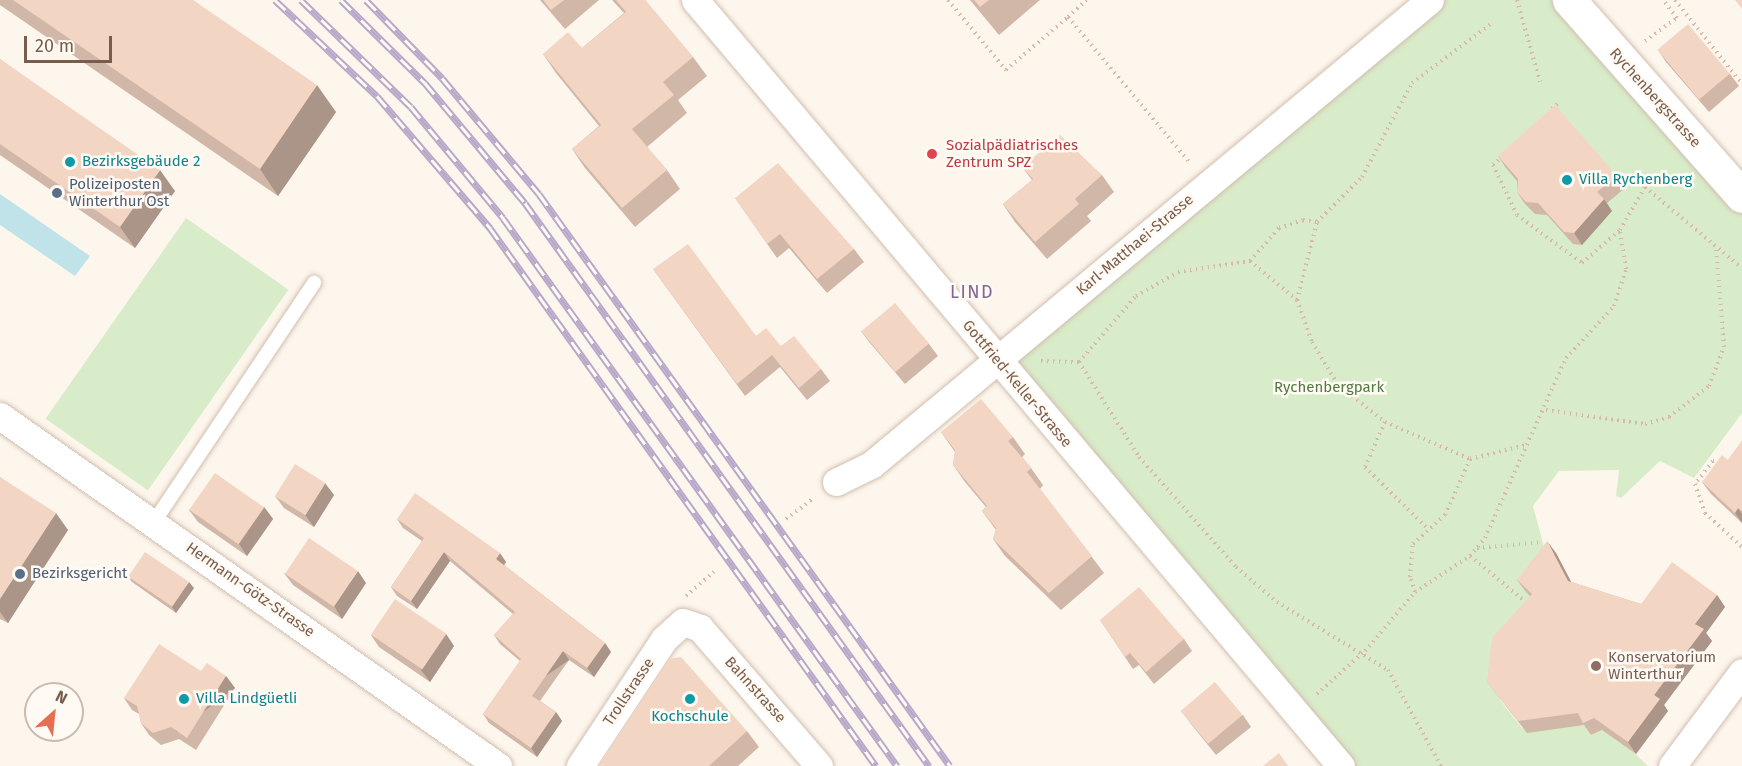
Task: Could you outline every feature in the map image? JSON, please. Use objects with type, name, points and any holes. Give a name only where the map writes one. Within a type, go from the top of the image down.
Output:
[{"type":"street","name":"Gottfried-Keller-Strasse","points":[[695,0],[1341,766]]},
{"type":"street","name":"Karl-Matthaei-Strasse","points":[[836,482],[871,465],[1430,0]]},
{"type":"street","name":"Rychenbergstrasse","points":[[1569,0],[1742,196]]},
{"type":"street","name":"Hermann-Götz-Strasse","points":[[0,416],[154,522],[498,766]]},
{"type":"street","name":"Trollstrasse","points":[[580,766],[664,639],[683,622]]},
{"type":"street","name":"Bahnstrasse","points":[[683,622],[700,628],[819,766]]},
{"type":"street","points":[[1672,766],[1742,672]]},
{"type":"lane","points":[[154,522],[314,283]]},
{"type":"path","points":[[948,0],[1006,70],[1086,0]]},
{"type":"path","points":[[1517,0],[1540,82]]},
{"type":"path","points":[[1636,44],[1677,18],[1663,0]]},
{"type":"path","points":[[1675,0],[1742,84]]},
{"type":"path","points":[[1068,17],[1208,184]]},
{"type":"path","points":[[1297,300],[1317,222],[1362,177],[1412,83],[1491,24]]},
{"type":"path","points":[[1543,117],[1560,101]]},
{"type":"path","points":[[1510,149],[1493,165],[1517,215],[1582,262],[1620,230],[1645,187],[1742,268]]},
{"type":"path","points":[[998,361],[1079,362],[1136,296],[1178,272],[1250,261],[1279,228],[1303,220],[1317,222]]},
{"type":"path","points":[[1295,713],[1365,651],[1415,592],[1470,556],[1477,548],[1526,445],[1546,410],[1566,358],[1614,306],[1626,269],[1620,230]]},
{"type":"path","points":[[1546,410],[1645,424],[1669,417],[1708,386],[1724,347],[1716,248]]},
{"type":"path","points":[[1250,261],[1297,300],[1312,342],[1338,385],[1385,422],[1470,459],[1526,445]]},
{"type":"path","points":[[1079,362],[1139,457],[1236,567],[1297,615],[1365,651],[1407,698],[1441,766]]},
{"type":"path","points":[[1385,422],[1365,467],[1429,530]]},
{"type":"path","points":[[1415,592],[1410,577],[1413,544],[1445,515],[1470,459]]},
{"type":"path","points":[[1721,462],[1713,461],[1695,484],[1705,513],[1742,547]]},
{"type":"path","points":[[1477,548],[1543,542]]},
{"type":"path","points":[[1470,556],[1537,611]]},
{"type":"path","points":[[686,592],[714,572]]},
{"type":"green space","name":"Rychenbergpark","points":[[1430,0],[1569,0],[1742,196],[1742,413],[1694,478],[1660,461],[1621,498],[1616,496],[1619,470],[1559,471],[1533,506],[1544,547],[1540,606],[1500,700],[1522,728],[1586,725],[1591,735],[1602,730],[1614,734],[1648,766],[1341,766],[998,361]]},
{"type":"green space","points":[[186,218],[288,290],[148,490],[45,419]]},
{"type":"water","points":[[0,194],[90,256],[75,276],[0,225]]},
{"type":"building","points":[[13,0],[193,0],[317,85],[260,169]]},
{"type":"building","points":[[543,0],[564,0],[551,10]]},
{"type":"building","points":[[616,0],[645,0],[693,57],[663,82],[674,95],[632,129],[667,170],[622,208],[572,149],[601,125],[543,54],[568,32],[582,48],[626,12]]},
{"type":"building","points":[[974,0],[989,0],[980,7]]},
{"type":"building","points":[[1735,0],[1742,0],[1742,9]]},
{"type":"building","points":[[1688,24],[1730,74],[1699,100],[1657,50]]},
{"type":"building","name":"Bezirksgebäude 2","points":[[0,59],[160,170],[120,227],[0,144]]},
{"type":"building","name":"Villa Rychenberg","points":[[1555,105],[1617,176],[1597,192],[1604,199],[1574,233],[1564,232],[1538,203],[1526,202],[1517,192],[1518,179],[1498,156]]},
{"type":"building","points":[[1060,135],[1102,175],[1075,199],[1079,204],[1035,242],[1003,204],[1033,179],[1022,167]]},
{"type":"building","points":[[778,163],[854,249],[817,279],[780,234],[767,244],[735,198]]},
{"type":"building","points":[[688,244],[756,336],[766,328],[781,346],[794,336],[821,369],[799,388],[772,355],[737,384],[653,269]]},
{"type":"building","points":[[895,303],[929,344],[895,372],[861,331]]},
{"type":"building","points":[[981,399],[1013,437],[1008,441],[1031,468],[1027,472],[1092,556],[1049,593],[993,539],[996,528],[982,511],[987,506],[953,465],[955,450],[941,432]]},
{"type":"building","points":[[1742,441],[1742,511],[1738,508],[1735,513],[1702,482],[1722,455],[1728,460]]},
{"type":"building","points":[[295,464],[326,483],[305,515],[275,496]]},
{"type":"building","points":[[215,473],[264,507],[238,544],[189,510]]},
{"type":"building","points":[[0,477],[56,513],[0,599]]},
{"type":"building","points":[[415,493],[500,553],[496,559],[605,643],[587,668],[563,651],[532,696],[556,712],[531,748],[483,714],[521,659],[494,635],[515,612],[444,552],[411,601],[391,587],[424,538],[397,519]]},
{"type":"building","points":[[309,538],[358,571],[334,607],[285,574]]},
{"type":"building","name":"Konservatorium Winterthur","points":[[1547,541],[1568,581],[1641,604],[1672,562],[1717,595],[1695,624],[1704,629],[1654,695],[1660,699],[1628,742],[1594,718],[1583,723],[1578,713],[1518,721],[1487,682],[1492,638],[1532,594],[1517,580]]},
{"type":"building","points":[[145,552],[189,582],[172,607],[128,577]]},
{"type":"building","points":[[1139,587],[1184,639],[1146,672],[1130,653],[1125,657],[1100,620]]},
{"type":"building","points":[[395,599],[446,634],[422,669],[371,635]]},
{"type":"building","name":"Villa Lindgüetli","points":[[159,644],[201,671],[207,663],[226,676],[187,738],[171,727],[153,733],[141,723],[137,706],[124,698]]},
{"type":"building","points":[[681,657],[747,731],[709,766],[598,766],[669,659]]},
{"type":"building","points":[[1215,682],[1243,715],[1208,744],[1181,711]]},
{"type":"building","points":[[1279,753],[1288,766],[1263,766]]},
{"type":"railway","points":[[275,0],[377,96],[490,228],[876,766]]},
{"type":"railway","points":[[301,0],[411,107],[503,218],[897,766]]},
{"type":"railway","points":[[341,0],[425,83],[525,203],[929,766]]},
{"type":"railway","points":[[366,0],[442,78],[539,194],[950,766]]},
{"type":"place","name":"Sozialpädiatrisches Zentrum SPZ","points":[[932,154]]},
{"type":"place","name":"Bezirksgebäude 2","points":[[70,162]]},
{"type":"place","name":"Villa Rychenberg","points":[[1567,180]]},
{"type":"place","name":"Polizeiposten Winterthur Ost","points":[[57,193]]},
{"type":"place","name":"Bezirksgericht","points":[[20,574]]},
{"type":"place","name":"Konservatorium Winterthur","points":[[1596,666]]},
{"type":"place","name":"Villa Lindgüetli","points":[[184,699]]},
{"type":"place","name":"Kochschule","points":[[690,699]]},
{"type":"district","name":"LIND","points":[[972,292]]}]
